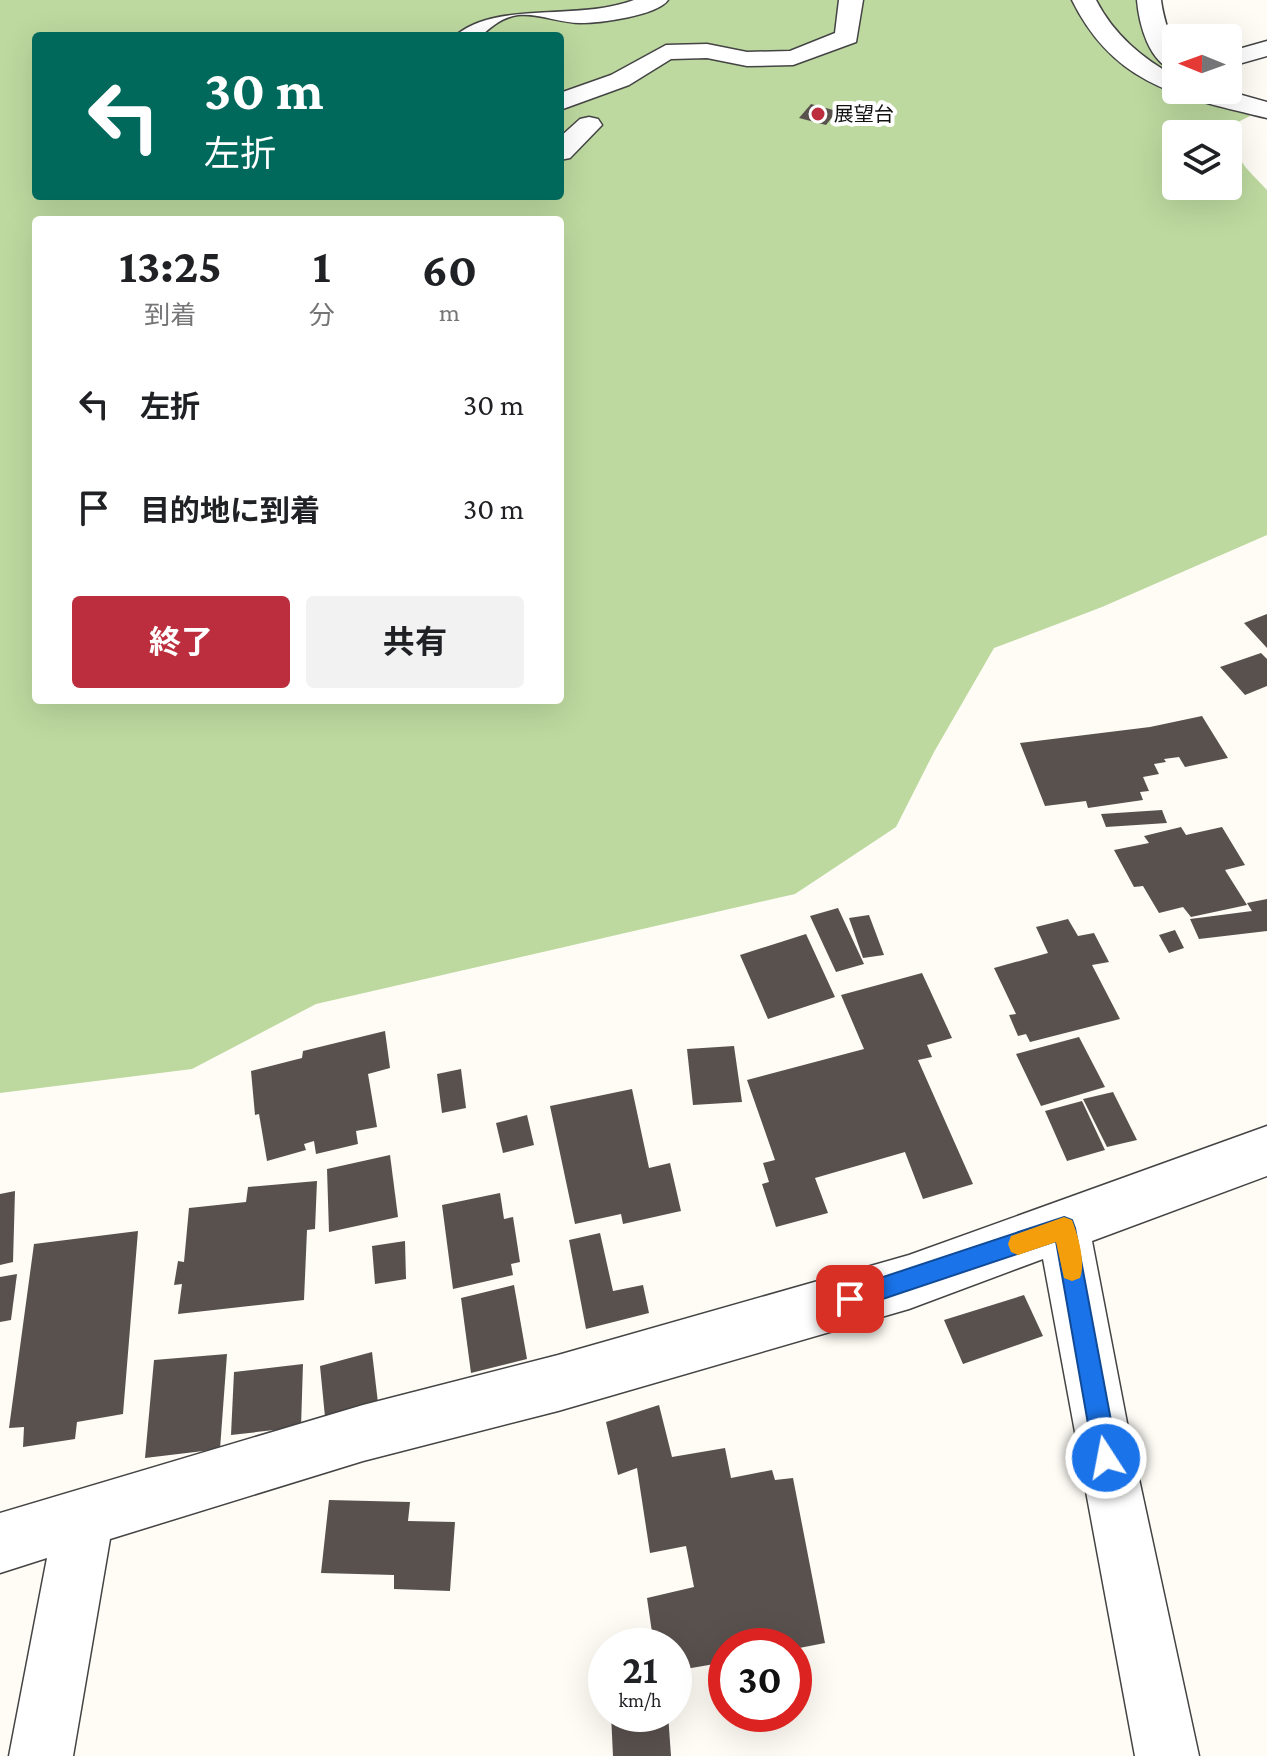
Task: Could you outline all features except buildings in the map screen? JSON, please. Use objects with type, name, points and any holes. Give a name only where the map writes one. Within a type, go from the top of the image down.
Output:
[{"type":"street","points":[[564,96],[620,80],[666,52],[707,51],[747,59],[793,58],[847,37],[851,0]]},
{"type":"street","points":[[1084,0],[1098,28],[1140,67],[1162,79]]},
{"type":"street","points":[[1149,0],[1151,25],[1162,47]]},
{"type":"street","points":[[647,4],[639,19],[681,51]]},
{"type":"street","points":[[471,32],[486,18],[517,8],[580,16],[647,4]]},
{"type":"street","points":[[1242,56],[1267,48]]},
{"type":"street","points":[[1242,102],[1267,110]]},
{"type":"street","points":[[564,129],[589,125],[564,148]]},
{"type":"street","points":[[0,1543],[363,1433],[558,1383],[909,1282],[1064,1228],[1267,1151]]},
{"type":"street","points":[[1064,1228],[1100,1428],[1167,1756]]},
{"type":"street","points":[[41,1756],[84,1518]]},
{"type":"green space","points":[[0,0],[1158,0],[1163,24],[1162,104],[1238,104],[1250,116],[1242,120],[1162,120],[1162,200],[1242,200],[1242,162],[1267,190],[1267,535],[1102,607],[994,648],[934,752],[896,827],[795,894],[316,1004],[192,1069],[0,1093]]},
{"type":"slow traffic","points":[[1018,1244],[1064,1228],[1072,1270]]},
{"type":"place","name":"展望台","points":[[818,114]]},
{"type":"route","points":[[850,1299],[909,1282],[1064,1228],[1106,1458]]}]
